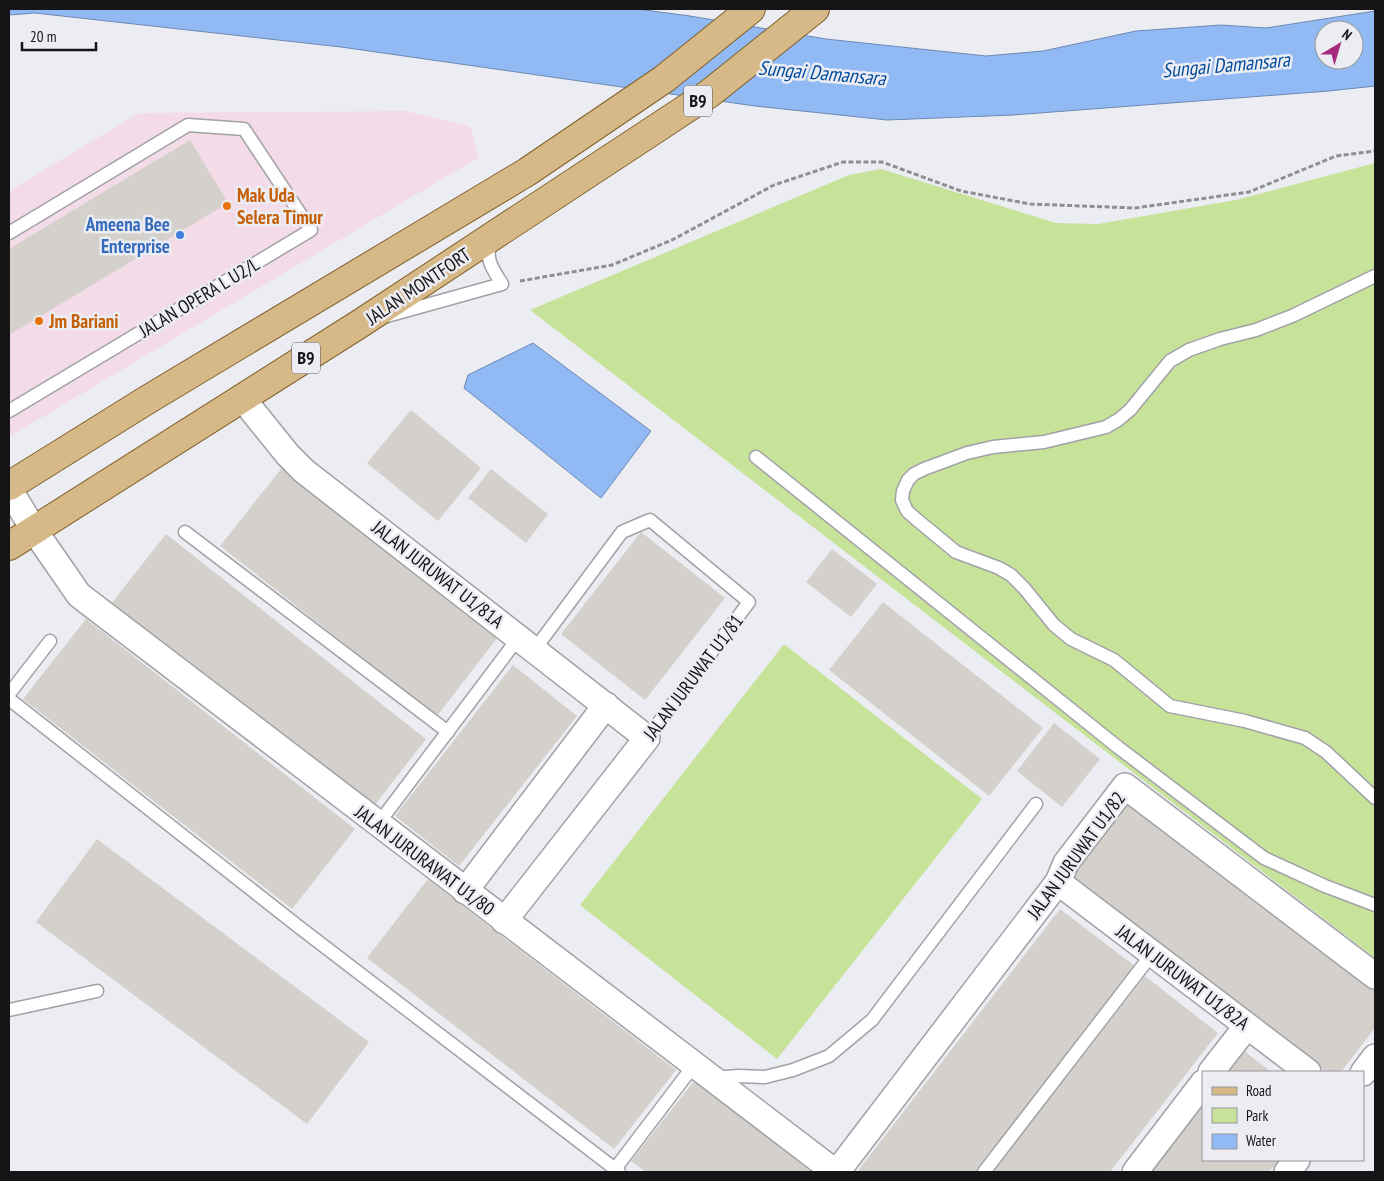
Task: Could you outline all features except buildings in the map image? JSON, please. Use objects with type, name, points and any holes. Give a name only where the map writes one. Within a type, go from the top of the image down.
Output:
[{"type":"main road","name":"JALAN MONTFORT","points":[[9,487],[147,400],[527,172],[664,79],[751,9]]},
{"type":"main road","name":"JALAN MONTFORT","points":[[9,546],[361,323],[710,93],[815,9]]},
{"type":"street","name":"JALAN JURUWAT U1/81A","points":[[242,398],[288,455],[304,471],[647,738]]},
{"type":"street","name":"JALAN JURURAWAT U1/80","points":[[9,487],[34,530],[78,595],[836,1172]]},
{"type":"street","points":[[465,891],[606,705]]},
{"type":"street","name":"JALAN JURUWAT U1/81","points":[[504,921],[647,738]]},
{"type":"street","name":"JALAN JURUWAT U1/82","points":[[836,1172],[1058,882],[1066,863],[1124,786],[1375,976]]},
{"type":"street","name":"JALAN JURUWAT U1/82A","points":[[1058,882],[1307,1071]]},
{"type":"street","points":[[1212,1071],[1247,1026]]},
{"type":"street","points":[[1364,1072],[1375,1057]]},
{"type":"street","points":[[1135,1172],[1202,1084]]},
{"type":"street","points":[[1287,1172],[1296,1161]]},
{"type":"lane","name":"JALAN OPERA L U2/L","points":[[9,233],[188,126],[244,129],[311,230],[9,411]]},
{"type":"lane","points":[[361,323],[502,284],[489,263],[490,237]]},
{"type":"lane","points":[[1375,276],[1292,316],[1256,330],[1220,339],[1190,350],[1170,361],[1130,410],[1106,427],[1044,442],[993,447],[924,469],[914,474],[908,480],[903,490],[902,500],[907,511],[916,520],[956,552],[999,568],[1011,575],[1054,625],[1071,639],[1114,660],[1170,706],[1245,721],[1304,738],[1326,752],[1375,798]]},
{"type":"lane","points":[[756,458],[1118,748],[1264,858],[1325,886],[1375,905]]},
{"type":"lane","name":"JALAN JURUWAT U1/81","points":[[527,643],[622,532],[650,520],[749,602],[647,738]]},
{"type":"lane","points":[[185,532],[448,732]]},
{"type":"lane","points":[[9,694],[50,641]]},
{"type":"lane","points":[[378,824],[448,732],[527,643]]},
{"type":"lane","points":[[9,699],[307,934],[617,1171],[703,1071],[738,1076],[765,1077],[793,1070],[829,1056],[872,1020],[1036,804]]},
{"type":"lane","points":[[984,1172],[1152,954]]},
{"type":"lane","points":[[9,1010],[97,991]]},
{"type":"path","points":[[502,284],[612,264],[672,240],[774,185],[843,162],[882,162],[961,191],[1030,204],[1135,208],[1249,192],[1336,156],[1375,151]]},
{"type":"shaded area","points":[[405,111],[470,126],[479,157],[9,437],[9,191],[139,113]]},
{"type":"green space","points":[[1375,163],[1375,958],[530,310],[849,175],[881,169],[1056,223],[1098,224],[1236,200]]},
{"type":"green space","points":[[784,644],[982,799],[777,1059],[580,905]]},
{"type":"water","name":"Sungai Damansara","points":[[9,9],[637,9],[826,39],[986,56],[1043,51],[1136,31],[1221,25],[1266,28],[1314,21],[1314,70],[1364,70],[1364,20],[1317,20],[1375,11],[1375,86],[1013,115],[887,120],[755,106],[341,47],[35,13],[9,15]]},
{"type":"water","points":[[533,343],[651,431],[601,498],[464,388],[468,375]]},
{"type":"place","name":"Mak Uda Selera Timur","points":[[227,206]]},
{"type":"place","name":"Ameena Bee Enterprise","points":[[180,235]]},
{"type":"place","name":"Jm Bariani","points":[[39,321]]}]
